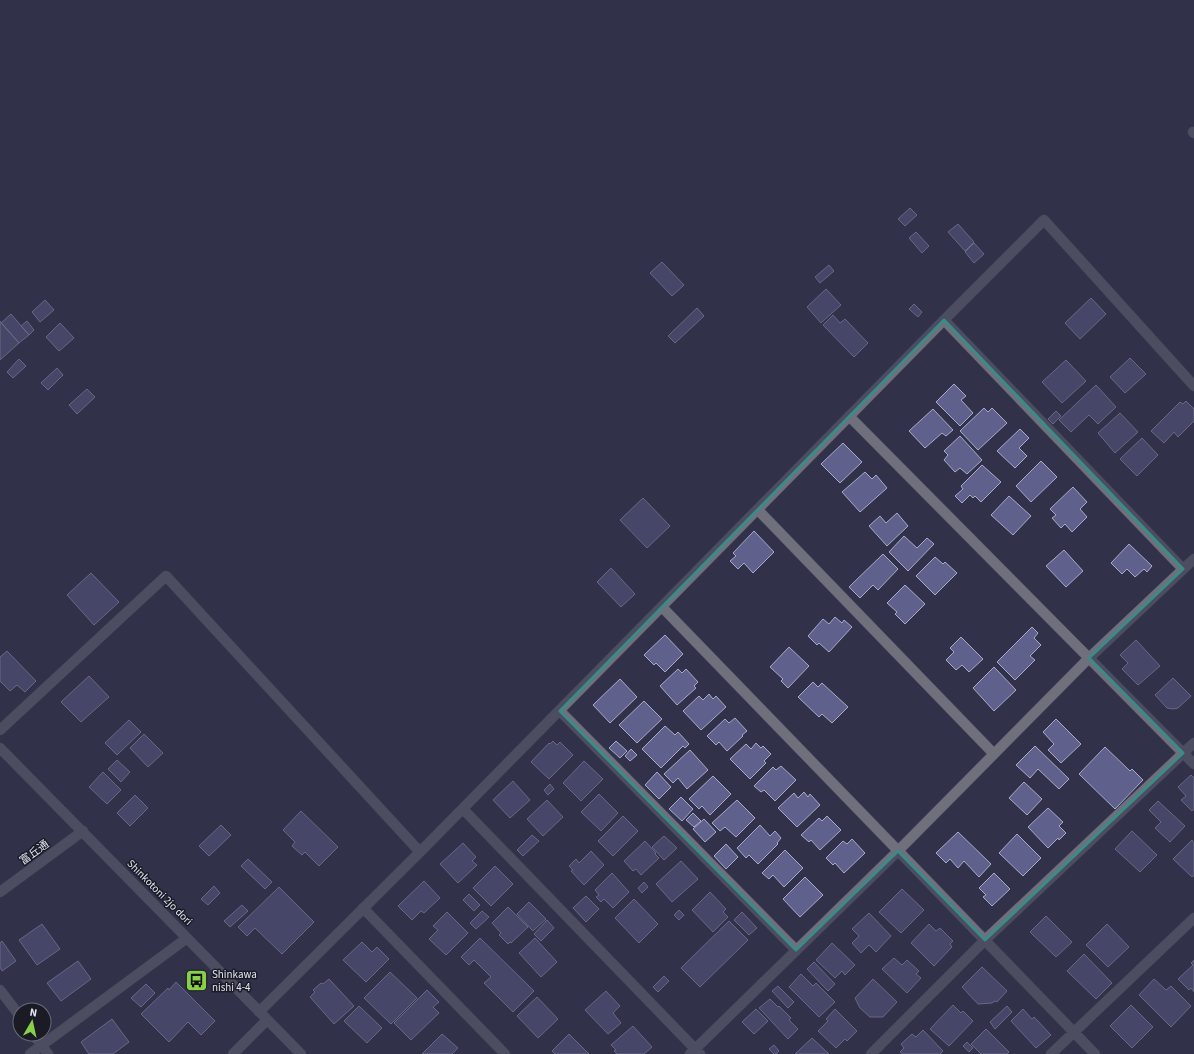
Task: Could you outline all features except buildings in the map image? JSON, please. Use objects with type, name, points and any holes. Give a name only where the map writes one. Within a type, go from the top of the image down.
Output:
[{"type":"street","points":[[259,1012],[463,809],[1044,220],[1194,386]]},
{"type":"street","points":[[944,320],[1183,569]]},
{"type":"street","points":[[850,416],[1194,764]]},
{"type":"street","points":[[758,510],[994,754]]},
{"type":"street","points":[[463,809],[695,1052],[796,950],[898,851],[1089,658],[1194,559]]},
{"type":"street","points":[[0,730],[166,576],[420,852]]},
{"type":"street","points":[[662,607],[1095,1054]]},
{"type":"street","points":[[560,711],[796,950]]},
{"type":"street","points":[[871,1054],[985,940],[1194,742]]},
{"type":"street","name":"Shinkotoni 2jo dori","points":[[0,748],[301,1054]]},
{"type":"street","name":"富丘通","points":[[0,892],[83,831]]},
{"type":"street","points":[[363,908],[505,1054]]},
{"type":"street","points":[[1051,1054],[1194,918]]},
{"type":"street","points":[[30,1054],[188,938]]},
{"type":"street","points":[[0,990],[12,1006]]},
{"type":"street","points":[[233,1054],[267,1020]]},
{"type":"street","points":[[40,1042],[48,1054]]},
{"type":"highlighted area","points":[[944,320],[1183,569],[1089,658],[1183,753],[985,940],[898,851],[796,950],[560,711]]},
{"type":"place","name":"Shinkawa nishi 4-4","points":[[197,980]]}]
